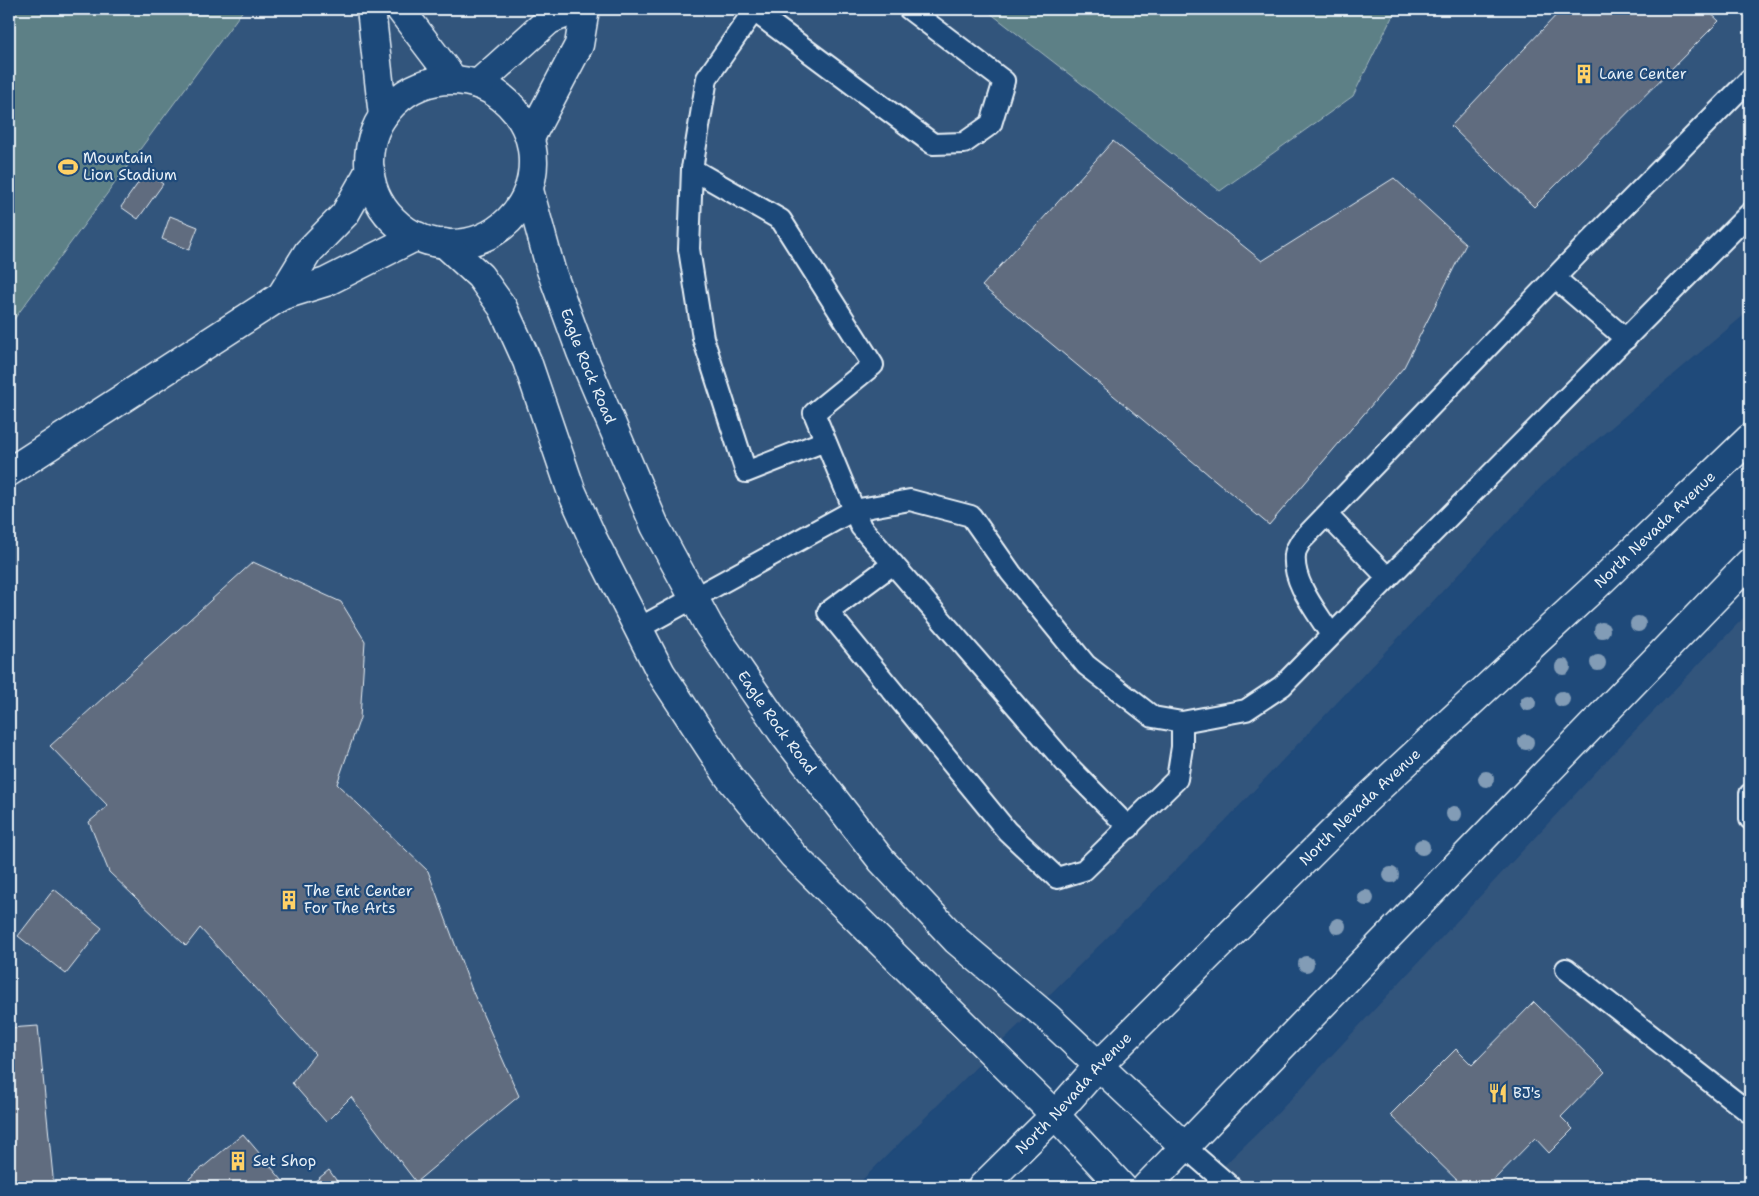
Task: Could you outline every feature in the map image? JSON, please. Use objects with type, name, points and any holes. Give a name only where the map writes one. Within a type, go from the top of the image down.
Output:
[{"type":"street","points":[[371,9],[383,116]]},
{"type":"street","name":"Eagle Rock Road","points":[[400,9],[465,82]]},
{"type":"street","points":[[465,82],[549,20],[577,9]]},
{"type":"street","points":[[530,138],[579,45],[585,9]]},
{"type":"street","name":"Eagle Rock Road","points":[[465,82],[501,96],[519,115],[530,138],[534,164],[529,190],[516,212],[498,230],[472,241],[444,243],[417,236],[394,220],[378,197],[370,170],[371,142],[383,116],[402,96],[427,83],[465,82]]},
{"type":"street","points":[[281,296],[308,252],[345,214],[370,170]]},
{"type":"street","name":"Eagle Rock Road","points":[[529,190],[551,270],[581,352],[655,526],[709,626],[786,736],[882,861],[956,940],[1046,1017],[1186,1148]]},
{"type":"street","points":[[9,472],[281,296],[326,282],[417,236]]},
{"type":"street","name":"Eagle Rock Road","points":[[444,243],[480,276],[503,308],[528,361],[571,490],[661,673],[729,776],[793,856],[1055,1115],[1122,1187]]},
{"type":"street","name":"North Nevada Avenue","points":[[982,1187],[1055,1115],[1098,1065],[1356,809],[1596,586],[1750,438]]},
{"type":"street","points":[[1146,1187],[1186,1148],[1750,562]]},
{"type":"lane","points":[[826,441],[746,472],[703,338],[689,249],[692,169],[707,78],[754,10],[933,144],[964,143],[992,124],[1004,81],[909,9]]},
{"type":"lane","points":[[1332,635],[1301,584],[1296,570],[1295,553],[1301,541],[1556,279],[1589,242],[1750,79]]},
{"type":"lane","points":[[692,169],[781,220],[873,365],[814,413],[861,527],[1069,767],[1128,828]]},
{"type":"lane","points":[[639,628],[854,510],[910,500],[971,516],[1011,573],[1086,665],[1153,717],[1182,722],[1246,710],[1282,686],[1750,213]]},
{"type":"lane","points":[[1556,279],[1626,340]]},
{"type":"lane","points":[[1327,515],[1388,578]]},
{"type":"lane","points":[[893,564],[828,612],[1006,831],[1057,878],[1084,870],[1177,779],[1182,747],[1182,722]]},
{"type":"lane","points":[[1750,794],[1750,820]]},
{"type":"lane","points":[[1566,969],[1750,1113]]},
{"type":"lane","points":[[1186,1148],[1231,1187]]},
{"type":"shaded area","points":[[9,9],[1750,9],[1750,310],[1542,486],[1224,822],[855,1187],[9,1187]]},
{"type":"shaded area","points":[[1750,611],[1750,1187],[1202,1187],[1276,1115],[1623,743]]},
{"type":"green space","name":"Mountain Lion Stadium","points":[[9,9],[244,9],[9,326]]},
{"type":"green space","points":[[985,9],[1396,9],[1353,96],[1220,191]]},
{"type":"building","name":"Lane Center","points":[[1562,9],[1706,9],[1719,21],[1534,207],[1451,126]]},
{"type":"building","points":[[1113,141],[1262,261],[1394,178],[1466,244],[1404,367],[1269,525],[982,286]]},
{"type":"building","points":[[146,172],[163,184],[138,219],[121,207]]},
{"type":"building","points":[[170,216],[198,227],[189,250],[162,239]]},
{"type":"building","name":"The Ent Center For The Arts","points":[[253,562],[341,602],[365,641],[360,718],[337,784],[428,871],[472,990],[519,1096],[416,1182],[351,1097],[326,1122],[292,1083],[315,1054],[200,928],[186,946],[109,872],[89,822],[108,806],[50,746]]},
{"type":"building","points":[[54,889],[102,928],[66,974],[18,936]]},
{"type":"building","name":"BJ's","points":[[1534,1002],[1605,1072],[1561,1117],[1573,1129],[1549,1153],[1535,1138],[1487,1187],[1483,1187],[1478,1183],[1473,1187],[1464,1187],[1390,1115],[1456,1049],[1472,1065]]},
{"type":"building","points":[[38,1026],[54,1187],[9,1187],[9,1028]]},
{"type":"building","name":"Set Shop","points":[[243,1134],[288,1187],[179,1187]]},
{"type":"building","name":"Set Shop","points":[[329,1170],[341,1187],[308,1187]]},
{"type":"place","name":"Lane Center","points":[[1584,74]]},
{"type":"place","name":"Mountain Lion Stadium","points":[[68,167]]},
{"type":"place","name":"The Ent Center For The Arts","points":[[289,900]]},
{"type":"place","name":"BJ's","points":[[1498,1093]]},
{"type":"place","name":"Set Shop","points":[[238,1161]]}]
